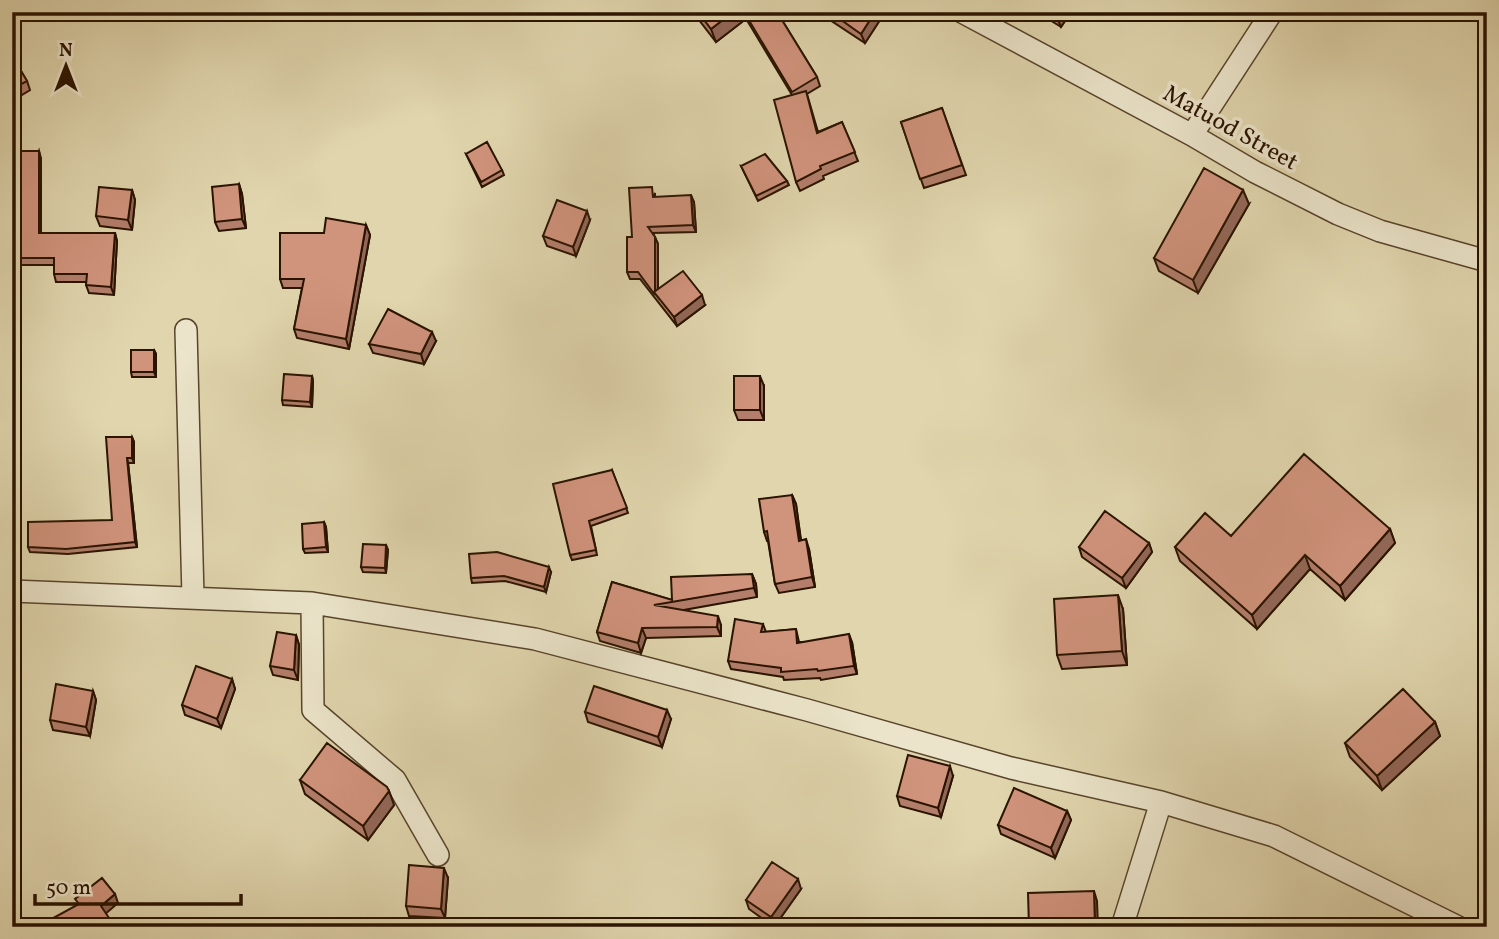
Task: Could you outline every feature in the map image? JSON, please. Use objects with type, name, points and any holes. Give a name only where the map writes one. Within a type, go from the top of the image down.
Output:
[{"type":"street","name":"Matuod Street","points":[[962,12],[1192,135],[1255,172],[1338,214],[1380,231],[1487,261]]},
{"type":"street","points":[[1192,135],[1272,12]]},
{"type":"street","points":[[186,330],[193,597]]},
{"type":"street","points":[[12,591],[312,603],[535,639],[807,710],[1011,768],[1161,802],[1273,836],[1458,927]]},
{"type":"street","points":[[312,603],[313,710],[395,779],[438,855]]},
{"type":"street","points":[[1122,927],[1161,802]]},
{"type":"building","points":[[698,12],[733,12],[711,29]]},
{"type":"building","points":[[744,12],[777,12],[817,77],[792,92]]},
{"type":"building","points":[[830,12],[875,12],[861,34]]},
{"type":"building","points":[[1048,12],[1061,12],[1057,18]]},
{"type":"building","points":[[12,56],[27,81],[12,89]]},
{"type":"building","points":[[806,91],[817,133],[842,122],[855,152],[820,166],[821,169],[796,182],[774,100]]},
{"type":"building","points":[[942,108],[962,165],[920,179],[901,122]]},
{"type":"building","points":[[487,142],[502,170],[481,182],[466,154]]},
{"type":"building","points":[[14,151],[39,151],[39,233],[115,233],[111,287],[86,285],[87,274],[54,274],[54,258],[12,258]]},
{"type":"building","points":[[765,154],[787,181],[756,196],[741,166]]},
{"type":"building","points":[[1204,168],[1243,190],[1193,280],[1154,258]]},
{"type":"building","points":[[239,184],[242,219],[215,222],[212,187]]},
{"type":"building","points":[[99,187],[132,190],[128,220],[96,216]]},
{"type":"building","points":[[652,187],[653,197],[691,195],[693,225],[648,227],[655,237],[655,295],[638,272],[627,272],[627,237],[632,237],[629,188]]},
{"type":"building","points":[[557,200],[587,211],[573,247],[543,236]]},
{"type":"building","points":[[326,218],[366,225],[346,339],[294,329],[304,279],[280,279],[280,233],[324,233]]},
{"type":"building","points":[[683,271],[702,295],[674,317],[654,292]]},
{"type":"building","points":[[388,309],[432,332],[421,354],[369,344]]},
{"type":"building","points":[[131,350],[154,350],[154,372],[131,372]]},
{"type":"building","points":[[284,374],[312,376],[310,402],[282,400]]},
{"type":"building","points":[[734,376],[760,376],[760,410],[734,410]]},
{"type":"building","points":[[106,437],[132,437],[132,458],[127,458],[135,542],[66,549],[28,547],[28,522],[112,520]]},
{"type":"building","points":[[1304,454],[1390,529],[1340,586],[1305,555],[1252,615],[1175,547],[1205,513],[1231,536]]},
{"type":"building","points":[[612,470],[627,508],[589,521],[596,550],[570,555],[553,484]]},
{"type":"building","points":[[792,495],[799,541],[806,539],[812,577],[775,584],[759,499]]},
{"type":"building","points":[[1105,511],[1149,543],[1122,578],[1079,547]]},
{"type":"building","points":[[324,522],[326,547],[303,549],[302,524]]},
{"type":"building","points":[[363,544],[386,545],[385,568],[361,567]]},
{"type":"building","points":[[497,552],[549,567],[544,587],[504,576],[471,578],[469,554]]},
{"type":"building","points":[[752,574],[754,588],[654,605],[718,616],[717,627],[642,628],[638,643],[597,632],[612,582],[672,600],[671,577]]},
{"type":"building","points":[[1118,595],[1122,651],[1057,655],[1054,599]]},
{"type":"building","points":[[735,619],[763,624],[761,632],[796,629],[797,643],[849,634],[854,666],[781,672],[781,668],[728,661]]},
{"type":"building","points":[[277,632],[296,635],[294,670],[270,666]]},
{"type":"building","points":[[196,666],[232,679],[217,719],[182,705]]},
{"type":"building","points":[[56,684],[93,691],[86,727],[50,720]]},
{"type":"building","points":[[594,686],[667,710],[658,737],[585,712]]},
{"type":"building","points":[[1403,689],[1435,722],[1377,776],[1345,743]]},
{"type":"building","points":[[327,743],[389,791],[363,826],[300,780]]},
{"type":"building","points":[[908,755],[950,766],[938,808],[897,796]]},
{"type":"building","points":[[1014,788],[1067,811],[1051,848],[998,825]]},
{"type":"building","points":[[772,862],[798,879],[771,917],[746,900]]},
{"type":"building","points":[[409,865],[444,868],[441,909],[406,906]]},
{"type":"building","points":[[102,878],[115,894],[101,906],[115,927],[37,927],[79,904],[75,899]]},
{"type":"building","points":[[1094,891],[1095,927],[1029,927],[1028,893]]}]
